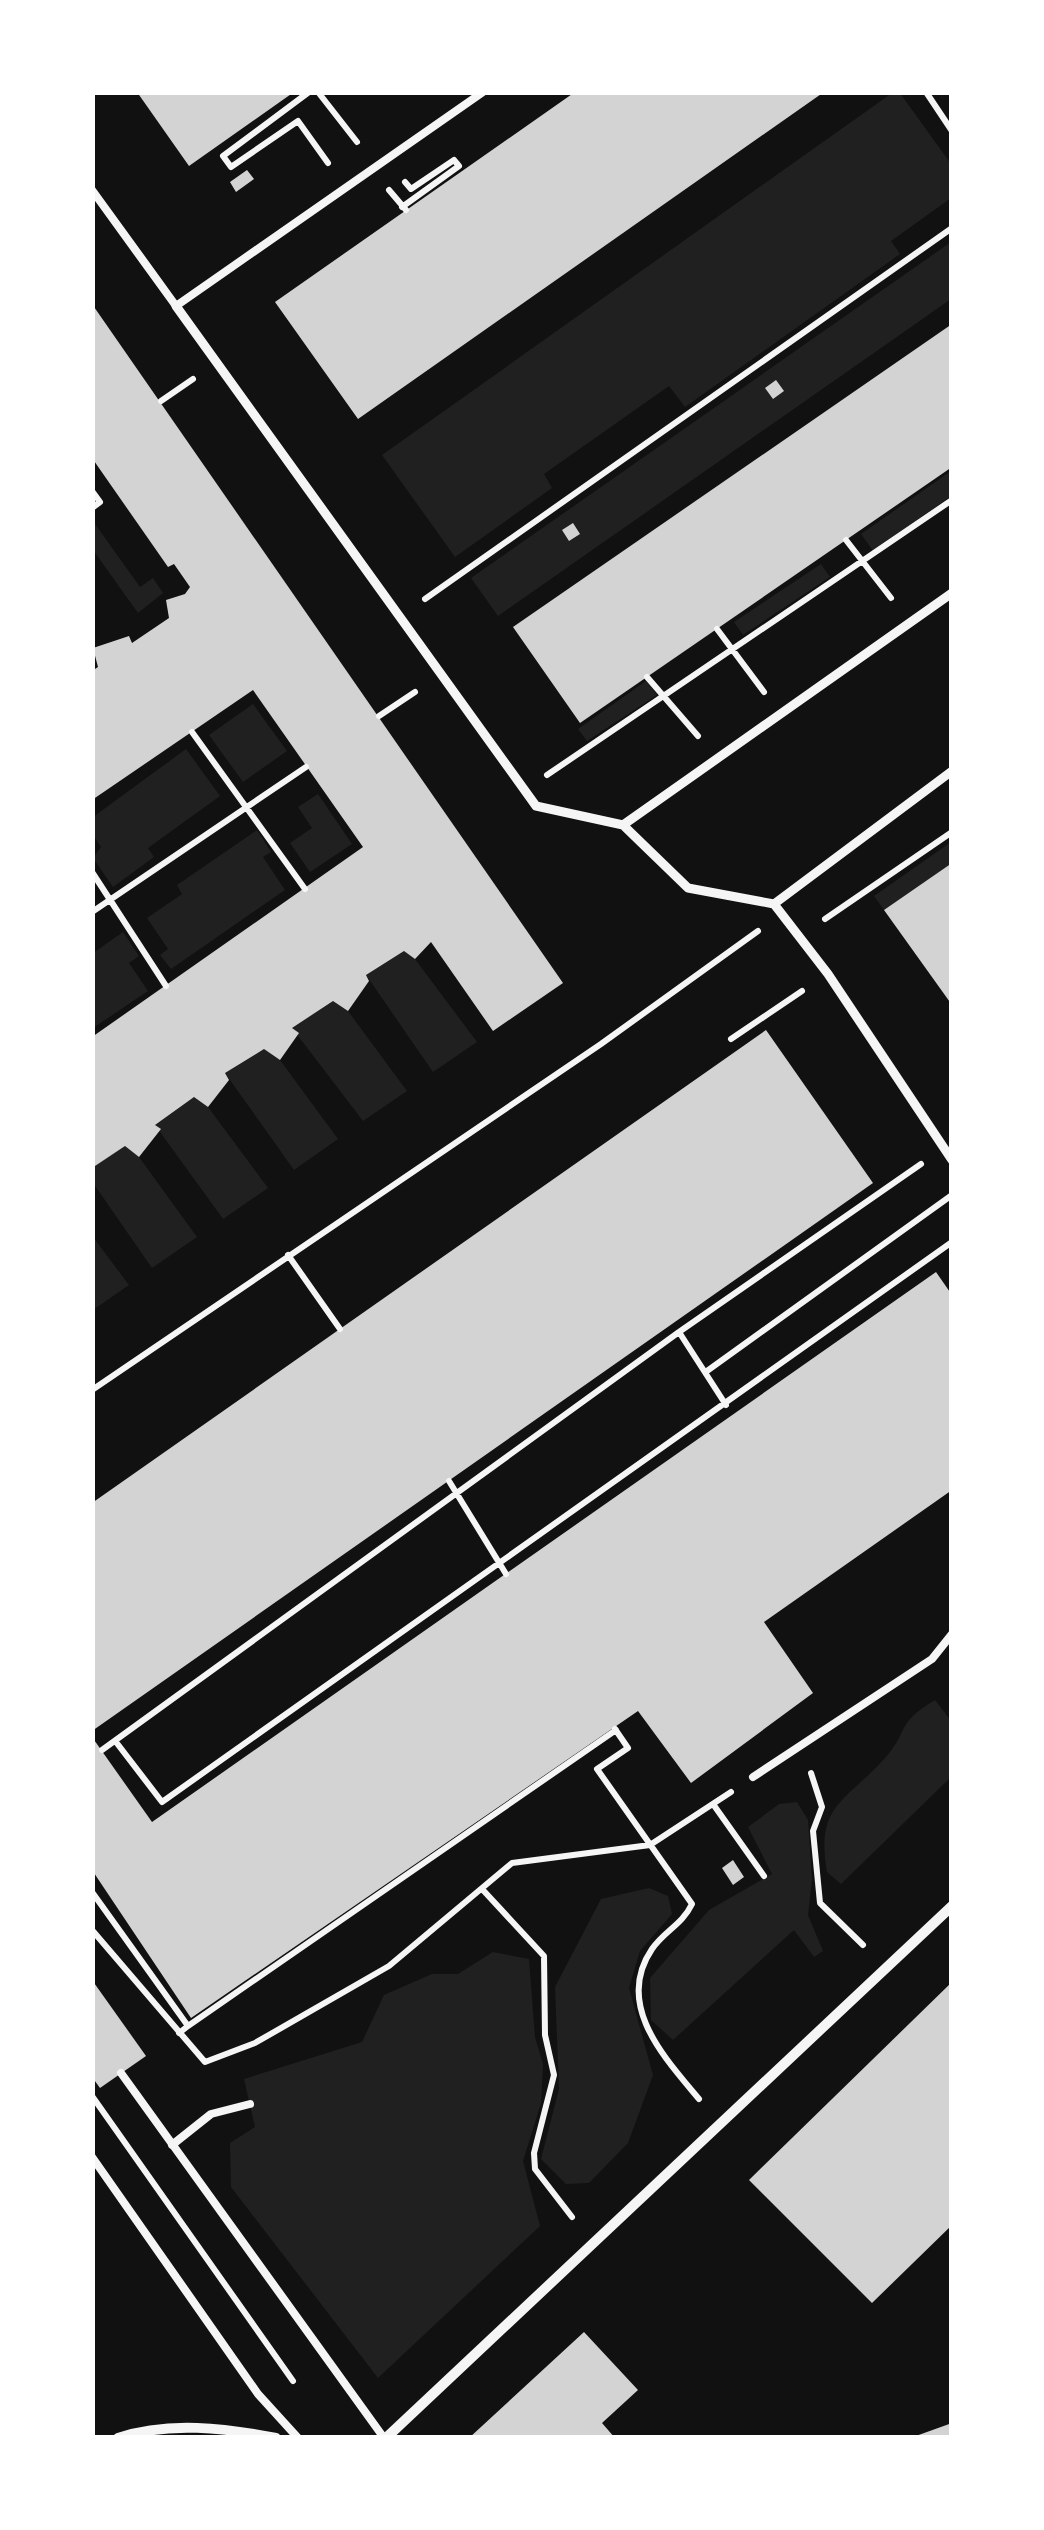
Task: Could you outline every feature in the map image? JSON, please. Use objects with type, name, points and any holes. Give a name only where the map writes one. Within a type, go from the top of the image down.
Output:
[{"type":"street","points":[[176,306],[536,806],[623,825],[688,888],[774,904],[828,974],[952,1160]]},
{"type":"street","points":[[623,825],[952,594]]},
{"type":"street","points":[[774,904],[952,771]]},
{"type":"street","points":[[385,2438],[952,1906]]},
{"type":"street","points":[[118,2438],[138,2431],[224,2428],[276,2438]]},
{"type":"lane","points":[[92,190],[176,306],[483,92]]},
{"type":"lane","points":[[753,1777],[932,1658],[952,1634]]},
{"type":"lane","points":[[121,2074],[385,2438]]},
{"type":"lane","points":[[172,2145],[211,2114],[250,2104]]},
{"type":"lane","points":[[92,2157],[258,2394],[298,2438]]},
{"type":"path","points":[[309,92],[222,156],[231,167],[298,121],[346,188]]},
{"type":"path","points":[[318,92],[341,124]]},
{"type":"path","points":[[926,92],[950,126]]},
{"type":"path","points":[[393,195],[404,208],[458,166],[454,160],[411,189]]},
{"type":"path","points":[[400,617],[952,228]]},
{"type":"path","points":[[92,491],[100,502],[92,508]]},
{"type":"path","points":[[525,790],[952,500]]},
{"type":"path","points":[[846,540],[909,623]]},
{"type":"path","points":[[717,629],[779,714]]},
{"type":"path","points":[[379,716],[441,675]]},
{"type":"path","points":[[647,677],[715,759]]},
{"type":"path","points":[[192,732],[305,889]]},
{"type":"path","points":[[92,912],[306,767]]},
{"type":"path","points":[[799,937],[952,832]]},
{"type":"path","points":[[92,872],[166,986]]},
{"type":"path","points":[[92,1390],[601,1044],[782,914]]},
{"type":"path","points":[[731,1040],[828,974]]},
{"type":"path","points":[[102,1750],[455,1491],[860,1203],[944,1149]]},
{"type":"path","points":[[707,1372],[952,1196]]},
{"type":"path","points":[[116,1742],[162,1802],[952,1242]]},
{"type":"path","points":[[288,1255],[340,1329]]},
{"type":"path","points":[[679,1332],[726,1405]]},
{"type":"path","points":[[449,1481],[506,1574]]},
{"type":"path","points":[[179,2034],[615,1729],[628,1748],[598,1768],[692,1904],[684,1921],[652,1948],[640,1978],[640,2008],[654,2044],[699,2099]]},
{"type":"path","points":[[802,1744],[822,1807],[813,1831],[820,1904],[863,1944]]},
{"type":"path","points":[[92,1930],[205,2062],[254,2043],[389,1966],[512,1863],[650,1845],[753,1777]]},
{"type":"path","points":[[713,1804],[764,1876]]},
{"type":"path","points":[[482,1888],[544,1956],[544,2034],[554,2075],[534,2153],[535,2169],[572,2217]]},
{"type":"path","points":[[92,1892],[188,2026]]},
{"type":"path","points":[[92,2096],[298,2390]]},
{"type":"shaded area","points":[[892,93],[900,93],[951,164],[951,198],[891,241],[900,254],[685,407],[669,386],[544,474],[552,488],[455,557],[382,455]]},
{"type":"shaded area","points":[[951,242],[951,299],[498,616],[471,578]]},
{"type":"shaded area","points":[[951,471],[951,496],[873,551],[861,534]]},
{"type":"shaded area","points":[[95,524],[140,587],[153,578],[163,593],[138,613],[93,550]]},
{"type":"shaded area","points":[[821,564],[830,577],[743,635],[734,622]]},
{"type":"shaded area","points":[[646,681],[657,695],[587,741],[578,729]]},
{"type":"shaded area","points":[[253,704],[287,751],[243,782],[209,735]]},
{"type":"shaded area","points":[[186,749],[220,796],[148,848],[154,857],[113,887],[93,858],[101,847],[93,835],[93,817]]},
{"type":"shaded area","points":[[318,794],[352,844],[310,872],[290,843],[312,828],[298,807]]},
{"type":"shaded area","points":[[257,830],[271,852],[263,857],[285,890],[171,969],[160,955],[168,949],[147,918],[182,894],[177,885]]},
{"type":"shaded area","points":[[951,842],[951,864],[884,910],[874,896]]},
{"type":"shaded area","points":[[123,932],[139,956],[129,963],[148,991],[93,1028],[93,953]]},
{"type":"shaded area","points":[[404,951],[415,959],[477,1042],[433,1072],[366,975]]},
{"type":"shaded area","points":[[333,1001],[348,1011],[407,1091],[363,1121],[292,1028]]},
{"type":"shaded area","points":[[264,1049],[280,1060],[338,1139],[294,1170],[225,1073]]},
{"type":"shaded area","points":[[194,1097],[208,1107],[268,1188],[223,1219],[155,1125]]},
{"type":"shaded area","points":[[125,1146],[139,1157],[197,1237],[152,1268],[93,1183],[92,1168]]},
{"type":"shaded area","points":[[93,1237],[129,1285],[92,1310]]},
{"type":"shaded area","points":[[935,1700],[951,1721],[951,1777],[841,1884],[827,1872],[824,1849],[830,1818],[847,1795],[886,1757],[908,1721]]},
{"type":"shaded area","points":[[797,1802],[808,1820],[812,1879],[808,1915],[823,1951],[814,1957],[794,1930],[673,2040],[651,2020],[650,1978],[709,1910],[772,1874],[748,1827],[779,1804]]},
{"type":"shaded area","points":[[649,1888],[668,1896],[672,1914],[640,1951],[629,1988],[653,2075],[628,2143],[589,2183],[566,2184],[541,2159],[559,2089],[555,1987],[601,1899]]},
{"type":"shaded area","points":[[493,1952],[529,1959],[535,2037],[543,2064],[541,2103],[523,2161],[540,2226],[378,2378],[231,2187],[230,2143],[255,2127],[244,2079],[362,2042],[384,1995],[432,1974],[458,1974]]},
{"type":"building","points":[[137,92],[294,92],[189,166]]},
{"type":"building","points":[[575,92],[824,92],[358,419],[275,302]]},
{"type":"building","points":[[247,170],[254,179],[236,192],[230,182]]},
{"type":"building","points":[[92,304],[563,983],[493,1031],[431,942],[415,959],[404,951],[366,975],[369,981],[348,1011],[333,1001],[292,1028],[299,1033],[280,1060],[264,1049],[225,1073],[229,1080],[208,1107],[194,1097],[155,1125],[161,1129],[139,1157],[125,1146],[92,1168],[92,1037],[363,847],[253,690],[92,800],[92,671],[98,667],[93,648],[129,636],[132,643],[169,618],[166,600],[185,594],[190,587],[174,564],[168,567],[92,458]]},
{"type":"building","points":[[952,324],[952,467],[580,723],[513,627]]},
{"type":"building","points":[[776,380],[784,391],[773,399],[765,388]]},
{"type":"building","points":[[573,523],[580,534],[569,541],[562,530]]},
{"type":"building","points":[[952,863],[952,1005],[884,910]]},
{"type":"building","points":[[766,1030],[873,1183],[92,1731],[92,1503]]},
{"type":"building","points":[[936,1272],[952,1295],[952,1490],[764,1622],[813,1693],[691,1783],[638,1711],[191,2018],[92,1870],[92,1737],[152,1822]]},
{"type":"building","points":[[733,1860],[744,1877],[733,1885],[722,1868]]},
{"type":"building","points":[[92,1980],[146,2056],[100,2088],[92,2077]]},
{"type":"building","points":[[952,1982],[952,2225],[872,2303],[749,2180]]},
{"type":"building","points":[[584,2332],[638,2390],[602,2423],[615,2438],[469,2438]]},
{"type":"building","points":[[952,2423],[952,2438],[913,2438],[913,2437]]}]
